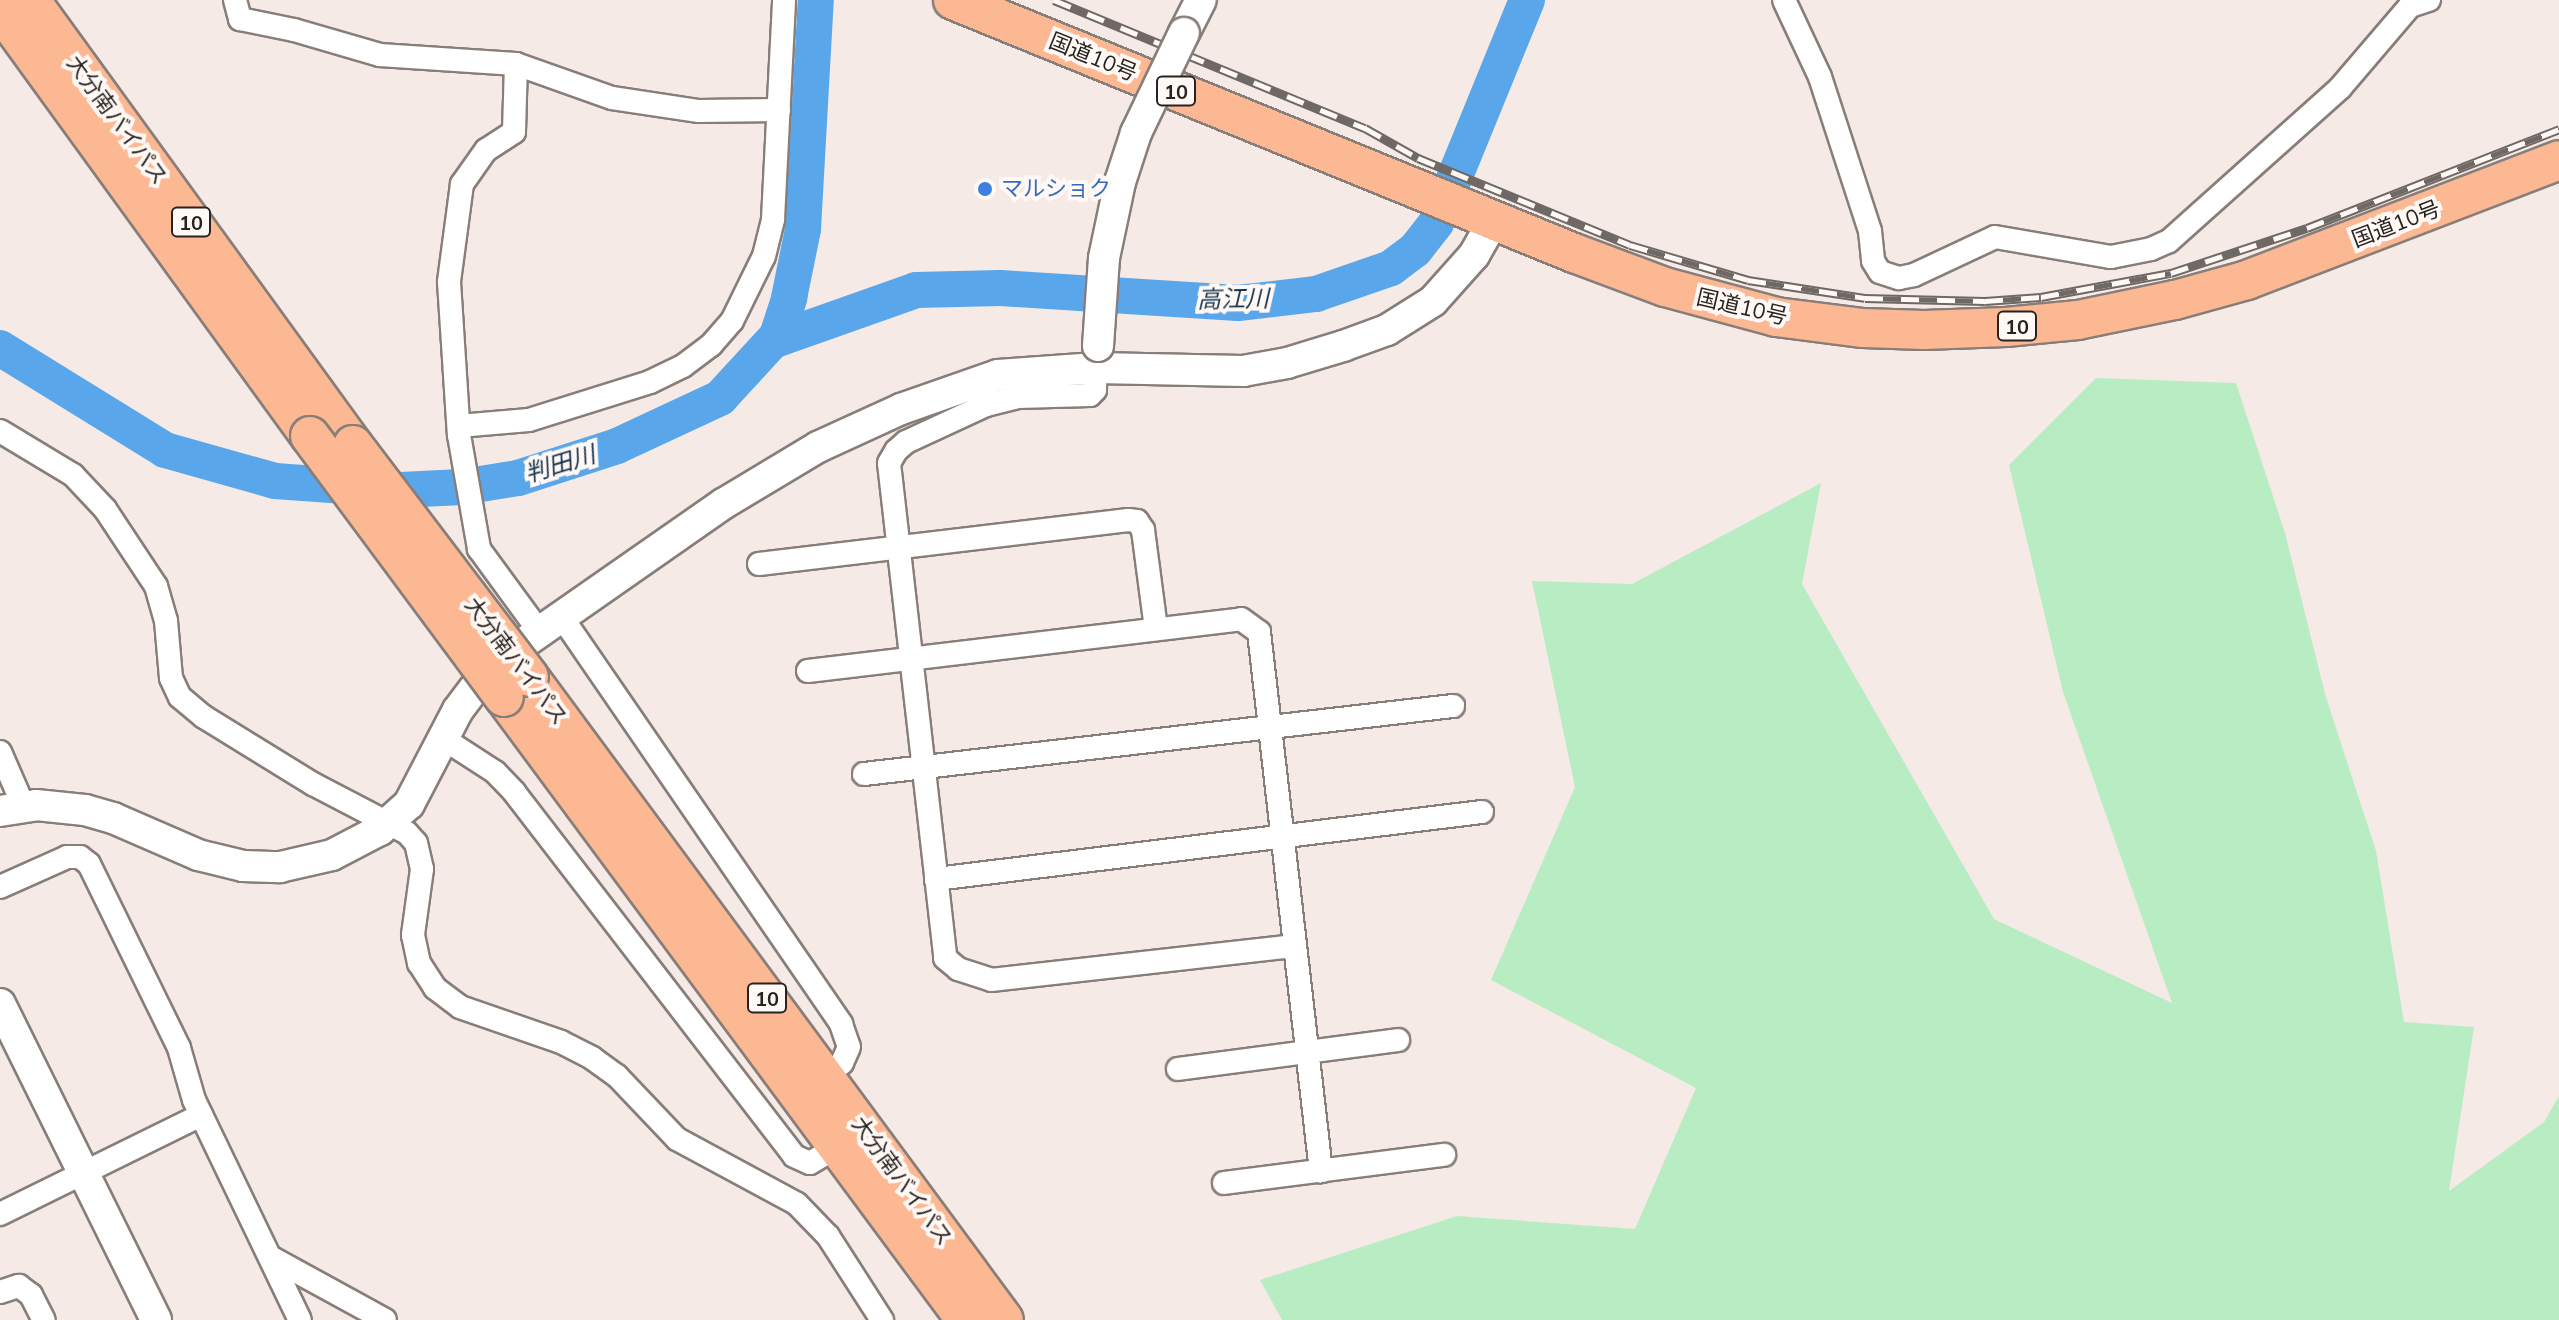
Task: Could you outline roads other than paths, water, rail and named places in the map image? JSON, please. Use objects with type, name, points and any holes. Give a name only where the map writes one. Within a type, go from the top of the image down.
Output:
[{"type":"highway","name":"大分南バイパス","points":[[30,0],[353,445],[516,687],[838,1146],[966,1320]]},
{"type":"highway","name":"国道10号","points":[[953,0],[1651,282],[1743,310],[1883,330],[1967,330],[2111,314],[2247,280],[2559,160]]},
{"type":"highway","name":"大分南バイパス","points":[[0,9],[310,436],[516,687],[825,1077],[1004,1320]]},
{"type":"street","points":[[235,0],[240,19],[294,30],[380,55],[516,64],[612,98],[726,114],[779,110]]},
{"type":"street","points":[[459,430],[569,410],[650,382],[683,366],[711,345],[732,321],[766,248],[773,219],[784,0]]},
{"type":"street","points":[[1201,0],[1136,133],[1120,182],[1104,258],[1095,390],[1090,395],[1001,401],[952,418],[901,445],[892,456],[889,471],[896,548],[945,958],[958,969],[991,980],[1295,946]]},
{"type":"street","points":[[1784,0],[1820,77],[1870,231],[1873,261],[1880,272],[1899,278],[1914,275],[1995,237],[2098,257],[2131,255],[2169,241],[2340,88],[2410,6],[2429,0]]},
{"type":"street","points":[[516,64],[514,132],[486,150],[462,184],[449,282],[459,430],[476,534],[485,561],[550,624],[841,1024],[849,1047],[842,1063],[825,1077]]},
{"type":"street","points":[[0,752],[12,808],[53,805],[99,814],[198,855],[260,868],[313,862],[362,841],[391,823],[409,804],[458,710],[481,679],[550,624],[749,487],[849,432],[939,394],[998,375],[1097,357],[1243,371],[1301,360],[1369,337],[1413,316],[1433,301],[1474,255],[1481,215]]},
{"type":"street","points":[[0,431],[73,475],[97,498],[113,521],[159,595],[166,621],[171,678],[180,697],[204,717],[313,784],[407,833],[421,857],[413,935],[419,963],[435,988],[460,1007],[584,1053],[617,1076],[677,1139],[797,1204],[828,1236],[882,1320]]},
{"type":"street","points":[[759,564],[1137,521],[1143,530],[1156,629]]},
{"type":"street","points":[[808,671],[1241,619],[1259,632],[1321,1171]]},
{"type":"street","points":[[864,774],[1453,706]]},
{"type":"street","points":[[444,739],[495,772],[514,792],[794,1156],[810,1163],[838,1146]]},
{"type":"street","points":[[936,879],[1482,812]]},
{"type":"street","points":[[0,887],[67,857],[85,859],[179,1048],[201,1115],[300,1320]]},
{"type":"street","points":[[0,1004],[156,1320]]},
{"type":"street","points":[[1178,1069],[1398,1040]]},
{"type":"street","points":[[0,1214],[201,1115]]},
{"type":"street","points":[[1224,1183],[1444,1155]]},
{"type":"street","points":[[270,1257],[385,1320]]},
{"type":"street","points":[[0,1292],[19,1286],[31,1295],[44,1320]]},
{"type":"waterway","name":"判田川","points":[[0,348],[165,450],[275,481],[401,490],[462,487],[518,478],[617,446],[720,398],[777,336],[789,298],[803,229],[816,0]]},
{"type":"waterway","name":"高江川","points":[[775,340],[916,290],[1000,288],[1238,303],[1316,294],[1391,268],[1415,250],[1436,223],[1527,0]]},
{"type":"railway","points":[[1054,0],[1365,128],[1418,158],[1630,245],[1748,280],[1865,298],[1985,301],[2041,297],[2171,273],[2307,228],[2559,129]]},
{"type":"place","name":"マルショク","points":[[985,189]]}]
